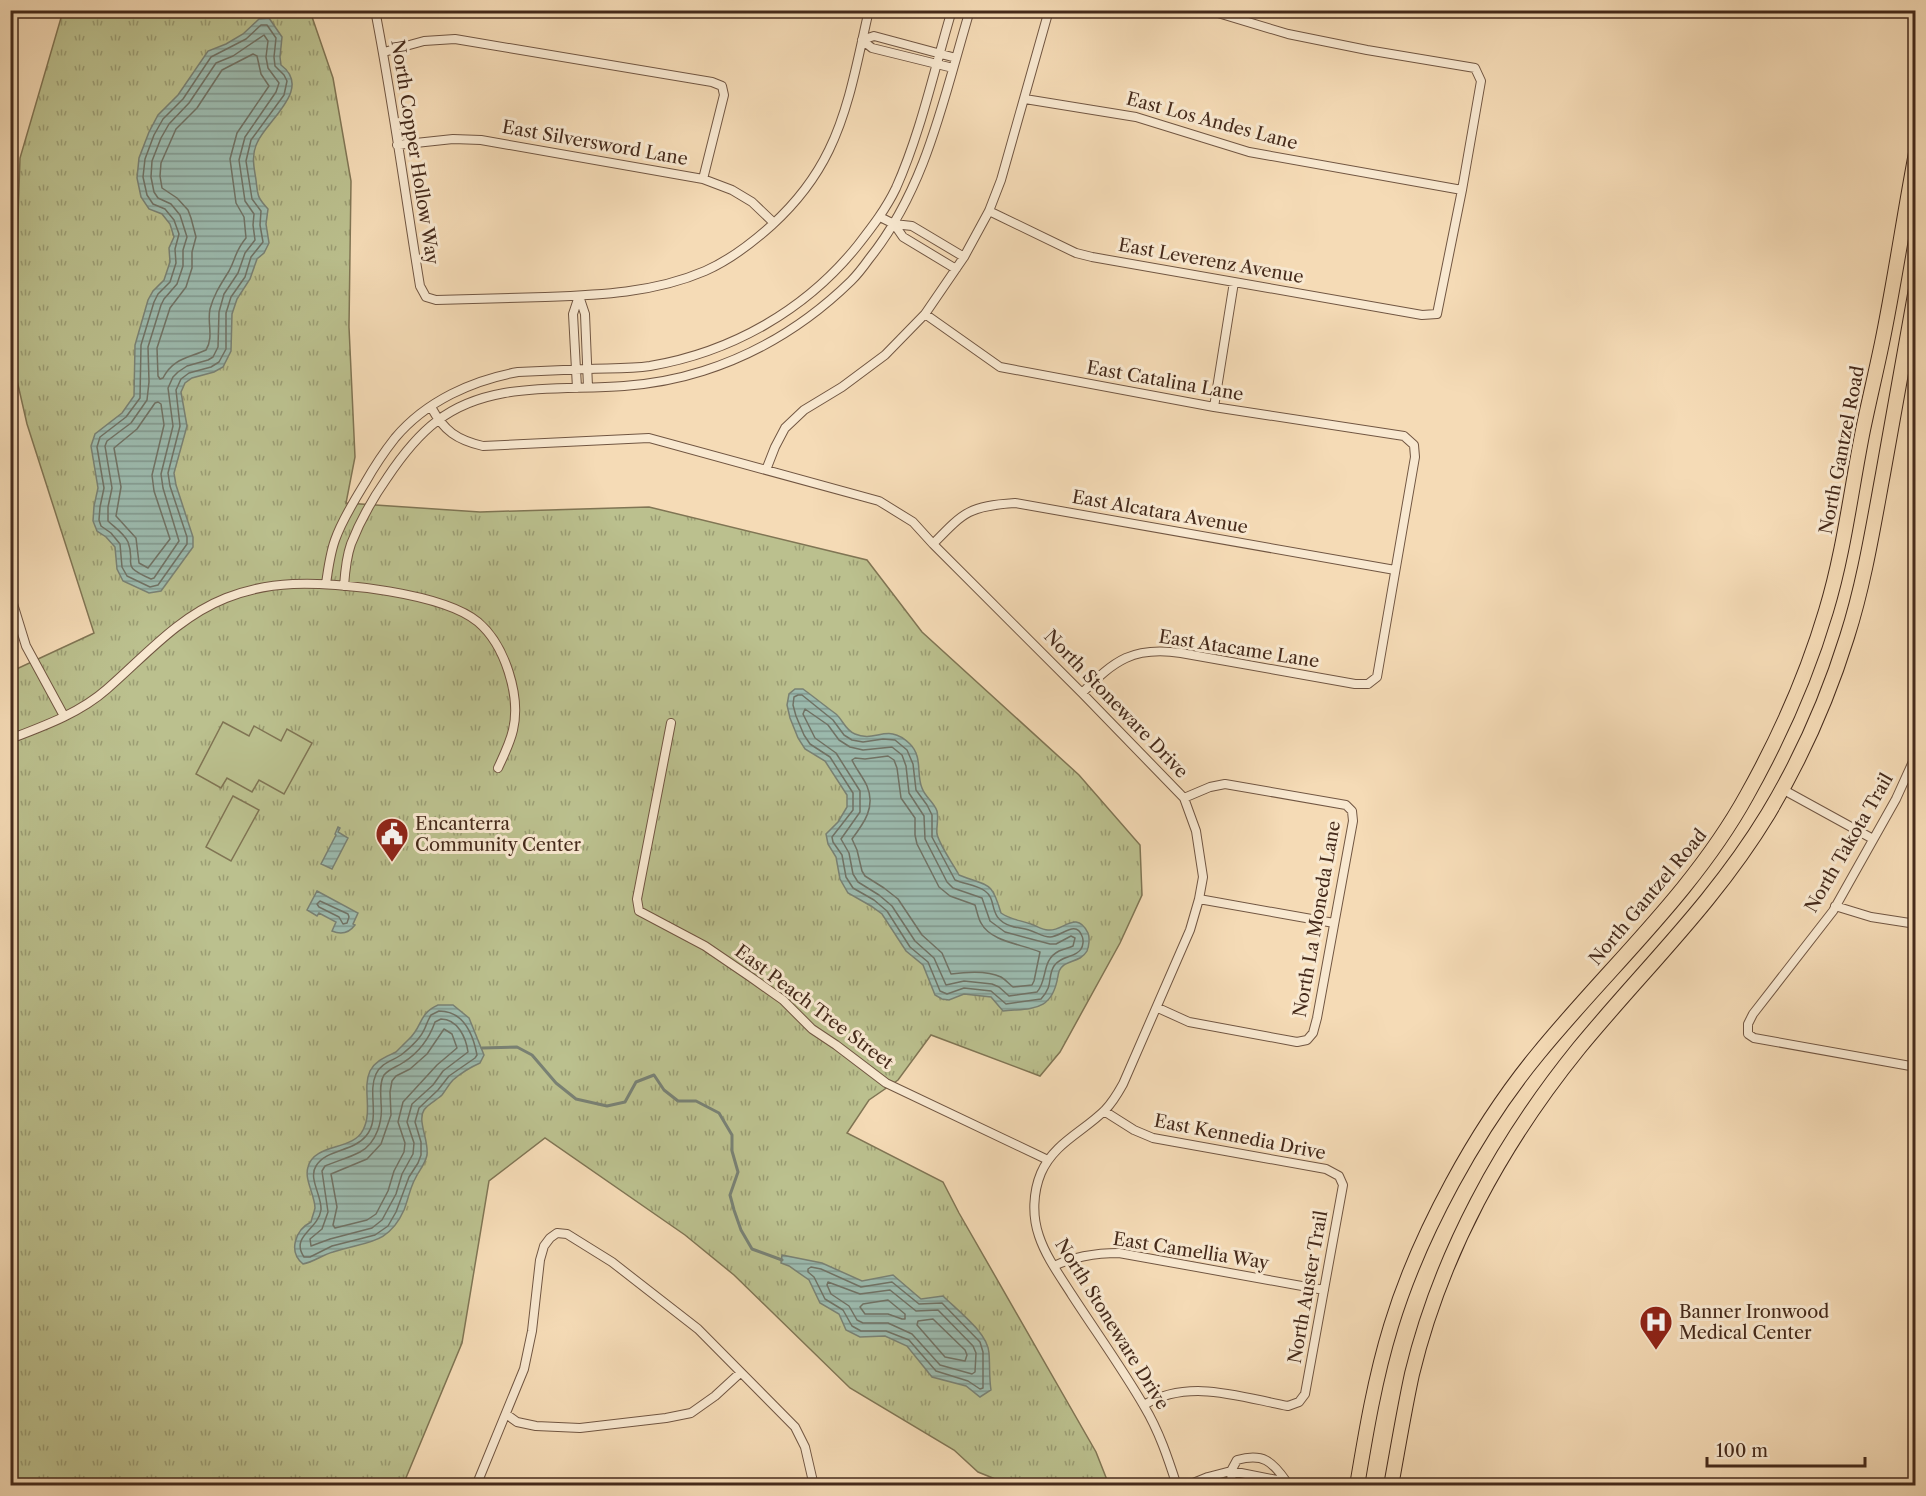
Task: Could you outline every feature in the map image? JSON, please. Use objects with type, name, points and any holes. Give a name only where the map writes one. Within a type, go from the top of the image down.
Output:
[{"type":"main road","name":"North Gantzel Road","points":[[1357,1485],[1375,1389],[1392,1323],[1420,1252],[1457,1177],[1494,1113],[1537,1054],[1655,922],[1728,827],[1764,764],[1797,694],[1827,608],[1844,535],[1916,153]]},
{"type":"main road","points":[[1391,1485],[1413,1371],[1425,1329],[1457,1244],[1491,1176],[1535,1105],[1581,1047],[1712,895],[1751,840],[1801,753],[1847,638],[1858,599],[1874,524],[1916,289]]},
{"type":"street","name":"North Copper Hollow Way","points":[[375,10],[384,52],[420,286],[426,297],[436,300],[579,296]]},
{"type":"street","points":[[579,296],[615,294],[650,288],[705,271],[753,243],[793,206],[829,151],[841,121],[869,10]]},
{"type":"street","points":[[326,584],[331,556],[341,525],[373,470],[396,436],[445,397],[476,383],[518,372],[648,366],[695,356],[765,326],[788,312],[832,275],[880,217],[895,189],[920,124],[952,10]]},
{"type":"street","points":[[344,586],[351,545],[372,501],[398,461],[438,420],[468,403],[497,394],[528,389],[624,386],[660,381],[703,371],[743,356],[782,336],[818,310],[853,279],[880,246],[894,224],[930,149],[970,10]]},
{"type":"street","points":[[766,470],[785,428],[804,410],[842,387],[885,355],[926,314],[964,257],[989,211],[1001,180],[1049,10]]},
{"type":"street","points":[[1208,10],[1287,34],[1474,68],[1481,81],[1462,190]]},
{"type":"street","points":[[862,40],[874,36],[956,58]]},
{"type":"street","points":[[384,52],[424,41],[455,39],[712,82],[722,86],[724,96],[703,178]]},
{"type":"street","points":[[862,40],[872,48],[953,68]]},
{"type":"street","name":"East Los Andes Lane","points":[[1025,99],[1136,117],[1249,152],[1462,190]]},
{"type":"street","name":"East Silversword Lane","points":[[397,145],[453,139],[481,140],[703,178],[732,190],[752,202],[774,223]]},
{"type":"street","name":"East Leverenz Avenue","points":[[989,211],[1076,253],[1422,315],[1437,314],[1462,190]]},
{"type":"street","points":[[880,217],[894,224],[912,226],[964,257]]},
{"type":"street","points":[[894,224],[903,237],[956,269]]},
{"type":"street","points":[[1214,407],[1234,282]]},
{"type":"street","points":[[579,296],[585,314],[588,387]]},
{"type":"street","points":[[577,388],[573,314],[579,296]]},
{"type":"street","name":"East Catalina Lane","points":[[926,314],[1000,367],[1214,407],[1404,436],[1414,444],[1415,457],[1395,570]]},
{"type":"street","name":"North Stoneware Drive","points":[[431,407],[438,420],[454,436],[483,446],[649,438],[879,501],[914,522],[933,544],[1184,798],[1196,831],[1203,877],[1190,930],[1123,1084],[1104,1111],[1066,1140],[1048,1160],[1037,1184],[1034,1209],[1038,1235],[1054,1266],[1144,1405],[1168,1454],[1177,1485]]},
{"type":"street","name":"East Alcatara Avenue","points":[[933,544],[957,519],[971,510],[989,505],[1015,503],[1395,570]]},
{"type":"street","name":"East Atacame Lane","points":[[1082,693],[1117,662],[1131,655],[1152,650],[1355,684],[1368,684],[1377,677],[1395,570]]},
{"type":"street","points":[[10,739],[81,708],[106,690],[154,645],[202,610],[227,597],[262,588],[292,584],[326,584],[427,600],[457,610],[478,622],[495,644],[511,673],[516,712],[514,728],[510,743],[498,768]]},
{"type":"street","points":[[10,594],[26,646],[64,716]]},
{"type":"street","name":"East Peach Tree Street","points":[[671,723],[637,899],[639,910],[705,946],[752,978],[783,1000],[812,1029],[886,1083],[1048,1160]]},
{"type":"street","name":"North Takota Trail","points":[[1916,755],[1896,799],[1835,906],[1753,1014],[1748,1024],[1748,1034],[1754,1038],[1916,1067]]},
{"type":"street","points":[[1904,781],[1916,783]]},
{"type":"street","name":"North La Moneda Lane","points":[[1158,1008],[1189,1022],[1297,1042],[1307,1040],[1317,1018],[1353,821],[1352,811],[1346,805],[1225,784],[1210,787],[1184,798]]},
{"type":"street","points":[[1782,789],[1873,839]]},
{"type":"street","points":[[1199,900],[1334,923]]},
{"type":"street","points":[[1835,906],[1871,917],[1916,924]]},
{"type":"street","name":"East Kennedia Drive","points":[[1104,1111],[1134,1130],[1153,1138],[1326,1169],[1339,1176]]},
{"type":"street","name":"North Auster Trail","points":[[1144,1405],[1157,1398],[1192,1390],[1209,1391],[1288,1406],[1299,1402],[1305,1394],[1343,1185],[1339,1176]]},
{"type":"street","points":[[476,1485],[524,1369],[532,1331],[540,1260],[544,1246],[557,1233],[567,1234],[612,1262],[698,1329],[795,1427],[805,1447],[814,1485]]},
{"type":"street","name":"East Camellia Way","points":[[1054,1266],[1072,1258],[1098,1253],[1119,1253],[1324,1290]]},
{"type":"street","points":[[506,1414],[517,1422],[536,1426],[580,1428],[666,1418],[691,1413],[715,1396],[740,1373]]},
{"type":"street","points":[[1232,1485],[1231,1471],[1237,1460],[1249,1457],[1269,1461],[1278,1469],[1286,1482]]},
{"type":"street","points":[[1186,1485],[1231,1471],[1307,1485]]},
{"type":"green space","points":[[63,11],[310,11],[333,78],[351,181],[349,327],[355,457],[346,503],[480,512],[649,507],[867,560],[922,632],[1079,775],[1140,845],[1142,895],[1120,943],[1060,1052],[1040,1076],[931,1035],[898,1080],[869,1100],[847,1133],[943,1182],[1096,1452],[1109,1485],[1010,1485],[978,1472],[954,1450],[850,1388],[734,1275],[685,1235],[545,1138],[489,1181],[462,1343],[403,1485],[11,1485],[10,672],[94,633],[27,424],[13,363],[20,158]]},
{"type":"green space","points":[[223,722],[249,736],[254,726],[281,741],[287,729],[312,743],[284,794],[259,780],[252,792],[227,778],[221,788],[196,774]]},
{"type":"green space","points":[[233,796],[259,810],[231,861],[206,847]]},
{"type":"water","points":[[269,18],[282,37],[281,65],[290,74],[292,84],[285,104],[262,134],[254,152],[258,193],[268,209],[266,224],[269,243],[264,253],[257,259],[250,279],[237,299],[232,314],[231,351],[223,367],[192,378],[185,383],[181,392],[187,426],[174,473],[193,537],[193,547],[161,591],[149,593],[123,581],[117,569],[115,547],[97,531],[93,521],[98,488],[91,446],[95,434],[122,413],[134,396],[135,345],[148,300],[164,280],[170,262],[169,248],[174,237],[170,224],[162,214],[149,209],[141,197],[137,178],[139,158],[158,115],[178,95],[208,51],[243,34],[259,19]]},
{"type":"water","points":[[795,689],[803,689],[807,692],[836,714],[855,734],[869,736],[895,734],[910,744],[917,754],[922,788],[937,811],[937,834],[944,849],[959,875],[982,883],[991,889],[1001,913],[1046,930],[1054,930],[1074,922],[1083,926],[1089,937],[1087,951],[1079,958],[1062,966],[1055,988],[1046,1002],[1032,1008],[1003,1011],[991,997],[964,994],[949,1000],[942,999],[935,995],[923,965],[906,951],[882,914],[848,893],[840,879],[836,857],[828,844],[826,834],[838,822],[847,807],[847,795],[825,761],[805,749],[798,738],[787,705],[789,694]]},
{"type":"water","points":[[338,827],[340,828],[338,832],[348,838],[332,869],[321,864]]},
{"type":"water","points":[[317,891],[358,913],[353,928],[339,933],[332,931],[336,922],[319,913],[317,916],[307,910]]},
{"type":"water","points":[[438,1005],[453,1005],[469,1018],[484,1055],[480,1063],[453,1080],[442,1095],[424,1110],[422,1125],[427,1155],[398,1222],[383,1236],[374,1240],[329,1253],[303,1264],[296,1254],[295,1242],[301,1230],[311,1222],[315,1208],[307,1177],[312,1159],[325,1150],[358,1137],[366,1123],[367,1085],[372,1067],[378,1061],[396,1052],[413,1034],[427,1012]]},
{"type":"water","points":[[782,1255],[822,1263],[862,1281],[893,1275],[921,1299],[943,1296],[971,1322],[987,1345],[991,1390],[980,1397],[966,1386],[932,1377],[907,1346],[885,1336],[860,1337],[846,1330],[839,1314],[820,1303],[809,1280],[781,1263]]},
{"type":"waterway","points":[[482,1048],[517,1047],[532,1055],[556,1083],[576,1099],[607,1106],[625,1102],[636,1082],[654,1075],[664,1090],[678,1101],[696,1101],[719,1113],[732,1135],[732,1151],[738,1172],[730,1195],[741,1230],[752,1249],[782,1260]]},
{"type":"place","name":"Encanterra Community Center","points":[[392,863]]},
{"type":"place","name":"Banner Ironwood Medical Center","points":[[1656,1351]]}]
